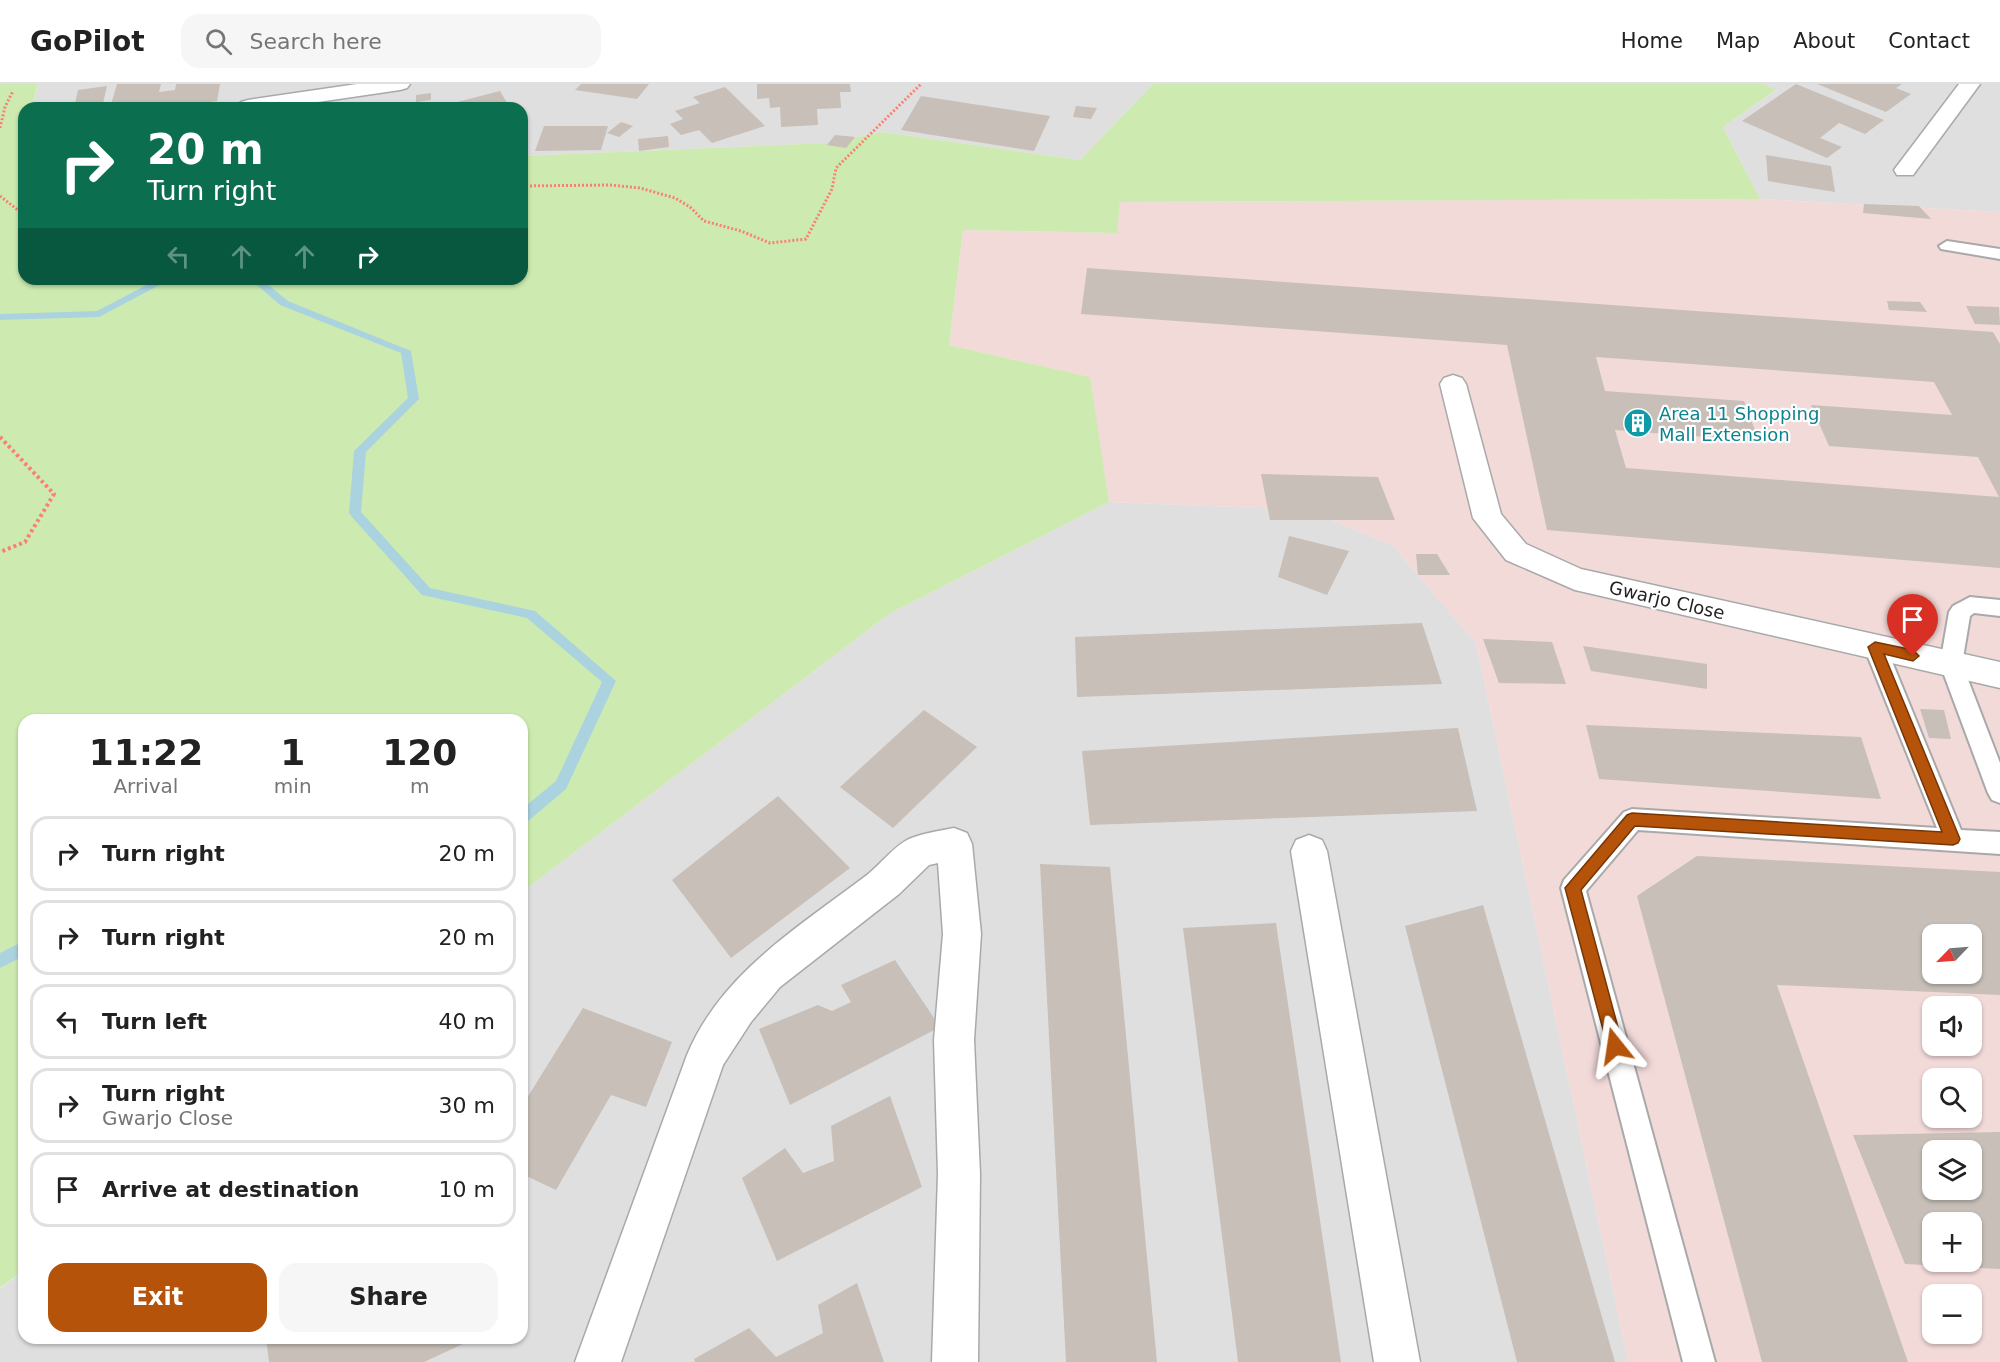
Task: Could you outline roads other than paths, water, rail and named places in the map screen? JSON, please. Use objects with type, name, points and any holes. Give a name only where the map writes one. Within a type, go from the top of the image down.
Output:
[{"type":"street","points":[[276,102],[400,84]]},
{"type":"street","points":[[1905,170],[1970,84]]},
{"type":"street","name":"Gwarjo Close","points":[[1454,384],[1487,518],[1516,552],[1575,579],[2000,675]]},
{"type":"street","points":[[598,1362],[707,1055],[738,1009],[767,974],[885,882],[919,850],[954,844],[962,934],[954,1040],[959,1174],[955,1362]]},
{"type":"street","points":[[1309,851],[1397,1362]]},
{"type":"lane","points":[[1947,246],[2000,254]]},
{"type":"lane","points":[[2000,608],[1970,605],[1960,612],[1951,664],[2000,793]]},
{"type":"lane","points":[[1875,647],[1953,839]]},
{"type":"lane","points":[[1699,1362],[1573,888],[1632,819],[2000,843]]},
{"type":"waterway","points":[[0,317],[99,314],[155,285]]},
{"type":"waterway","points":[[262,285],[284,303],[406,351],[414,399],[360,451],[355,513],[426,592],[531,614],[609,681],[561,785],[528,813]]},
{"type":"waterway","points":[[0,961],[18,951]]},
{"type":"place","name":"Area 11 Shopping Mall Extension","points":[[1638,423]]}]
